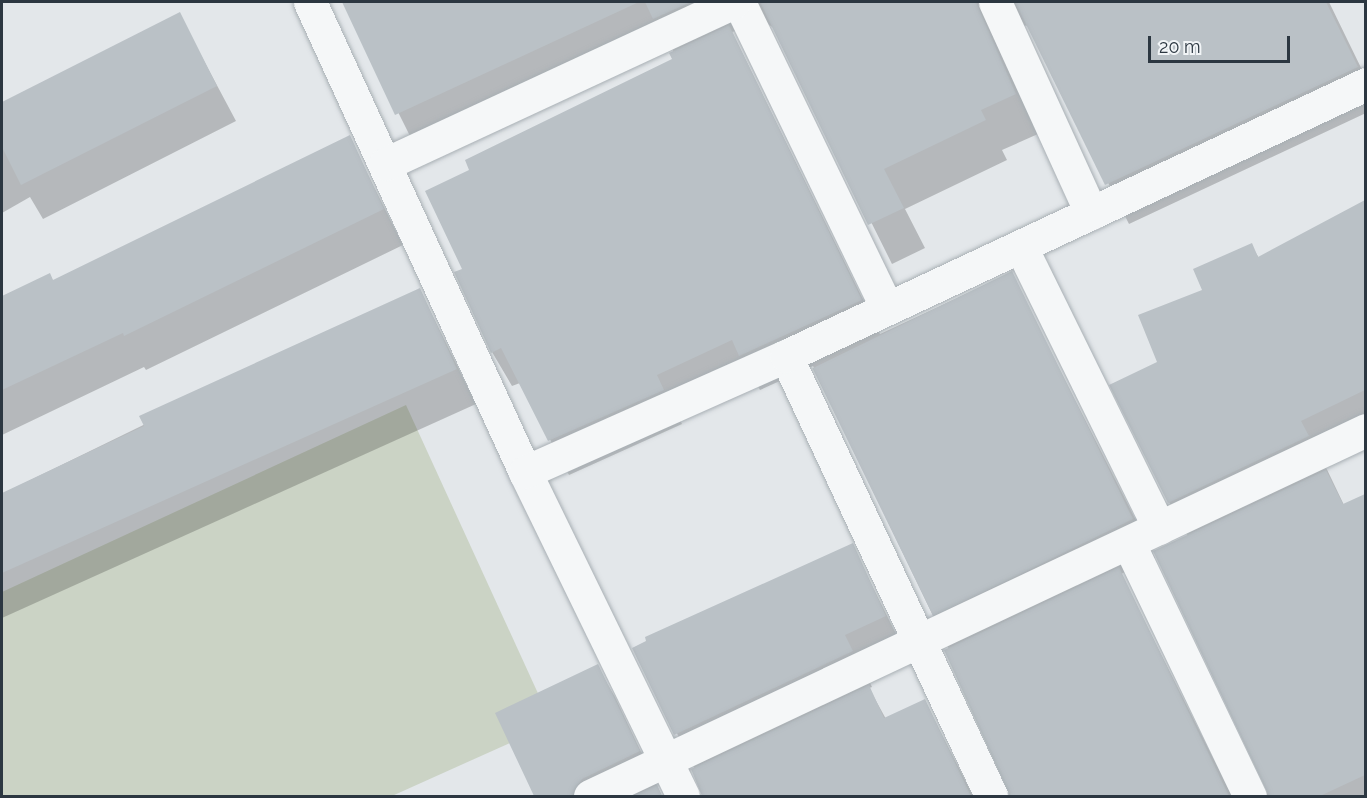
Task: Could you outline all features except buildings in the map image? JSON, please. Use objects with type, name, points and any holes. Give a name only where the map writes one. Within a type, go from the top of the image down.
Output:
[{"type":"street","points":[[310,2],[525,472],[683,796]]},
{"type":"street","points":[[385,164],[734,2]]},
{"type":"street","points":[[739,2],[887,308]]},
{"type":"street","points":[[995,2],[1092,213]]},
{"type":"street","points":[[525,472],[786,356],[1365,84]]},
{"type":"street","points":[[1021,247],[1159,528]]},
{"type":"street","points":[[786,356],[992,796]]},
{"type":"street","points":[[590,796],[668,762],[1365,430]]},
{"type":"street","points":[[1129,544],[1250,796]]},
{"type":"shaded area","points":[[406,405],[552,724],[392,796],[2,796],[2,592]]}]
